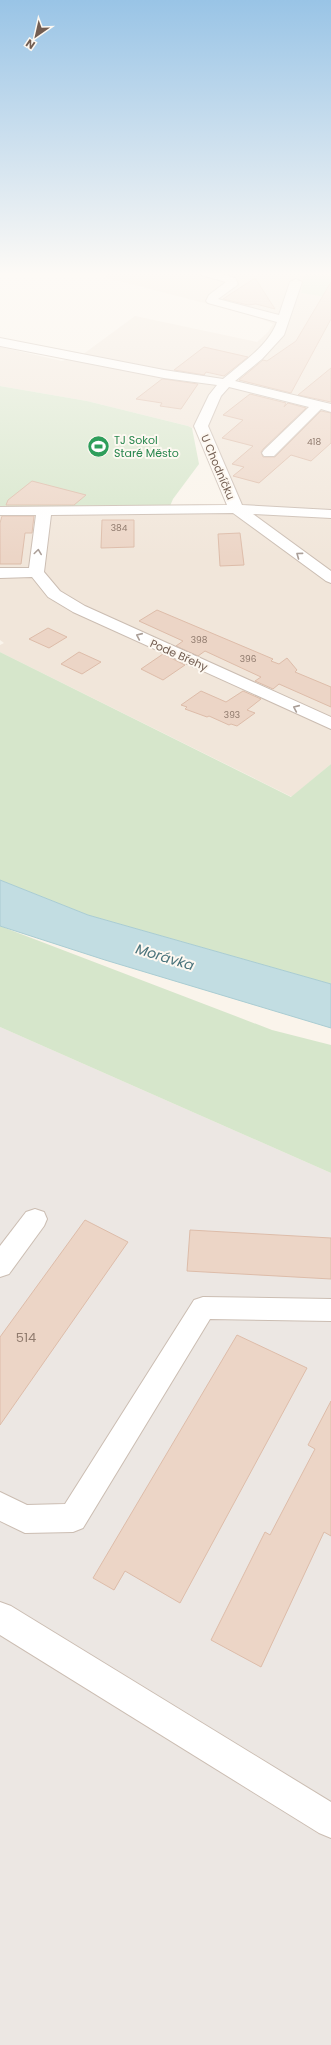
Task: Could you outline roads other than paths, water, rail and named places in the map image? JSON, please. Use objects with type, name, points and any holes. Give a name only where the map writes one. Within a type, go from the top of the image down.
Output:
[{"type":"street","points":[[132,367],[226,383],[325,407]]},
{"type":"street","name":"U Chodníčku","points":[[236,509],[201,426],[215,395],[226,383],[244,367]]},
{"type":"street","points":[[269,452],[325,407]]},
{"type":"street","points":[[236,509],[331,578]]},
{"type":"street","points":[[0,511],[236,509],[331,514]]},
{"type":"street","points":[[0,573],[36,572],[44,511]]},
{"type":"street","name":"Pode Břehy","points":[[36,572],[54,594],[79,609],[331,724]]},
{"type":"street","points":[[0,1266],[35,1219]]},
{"type":"street","points":[[0,1506],[25,1520],[73,1518],[203,1308],[331,1310]]},
{"type":"street","points":[[0,1617],[331,1821]]},
{"type":"water","name":"Morávka","points":[[0,880],[88,915],[331,984],[331,1028],[105,960],[0,926]]},
{"type":"place","name":"TJ Sokol Staré Město","points":[[98,446]]}]
